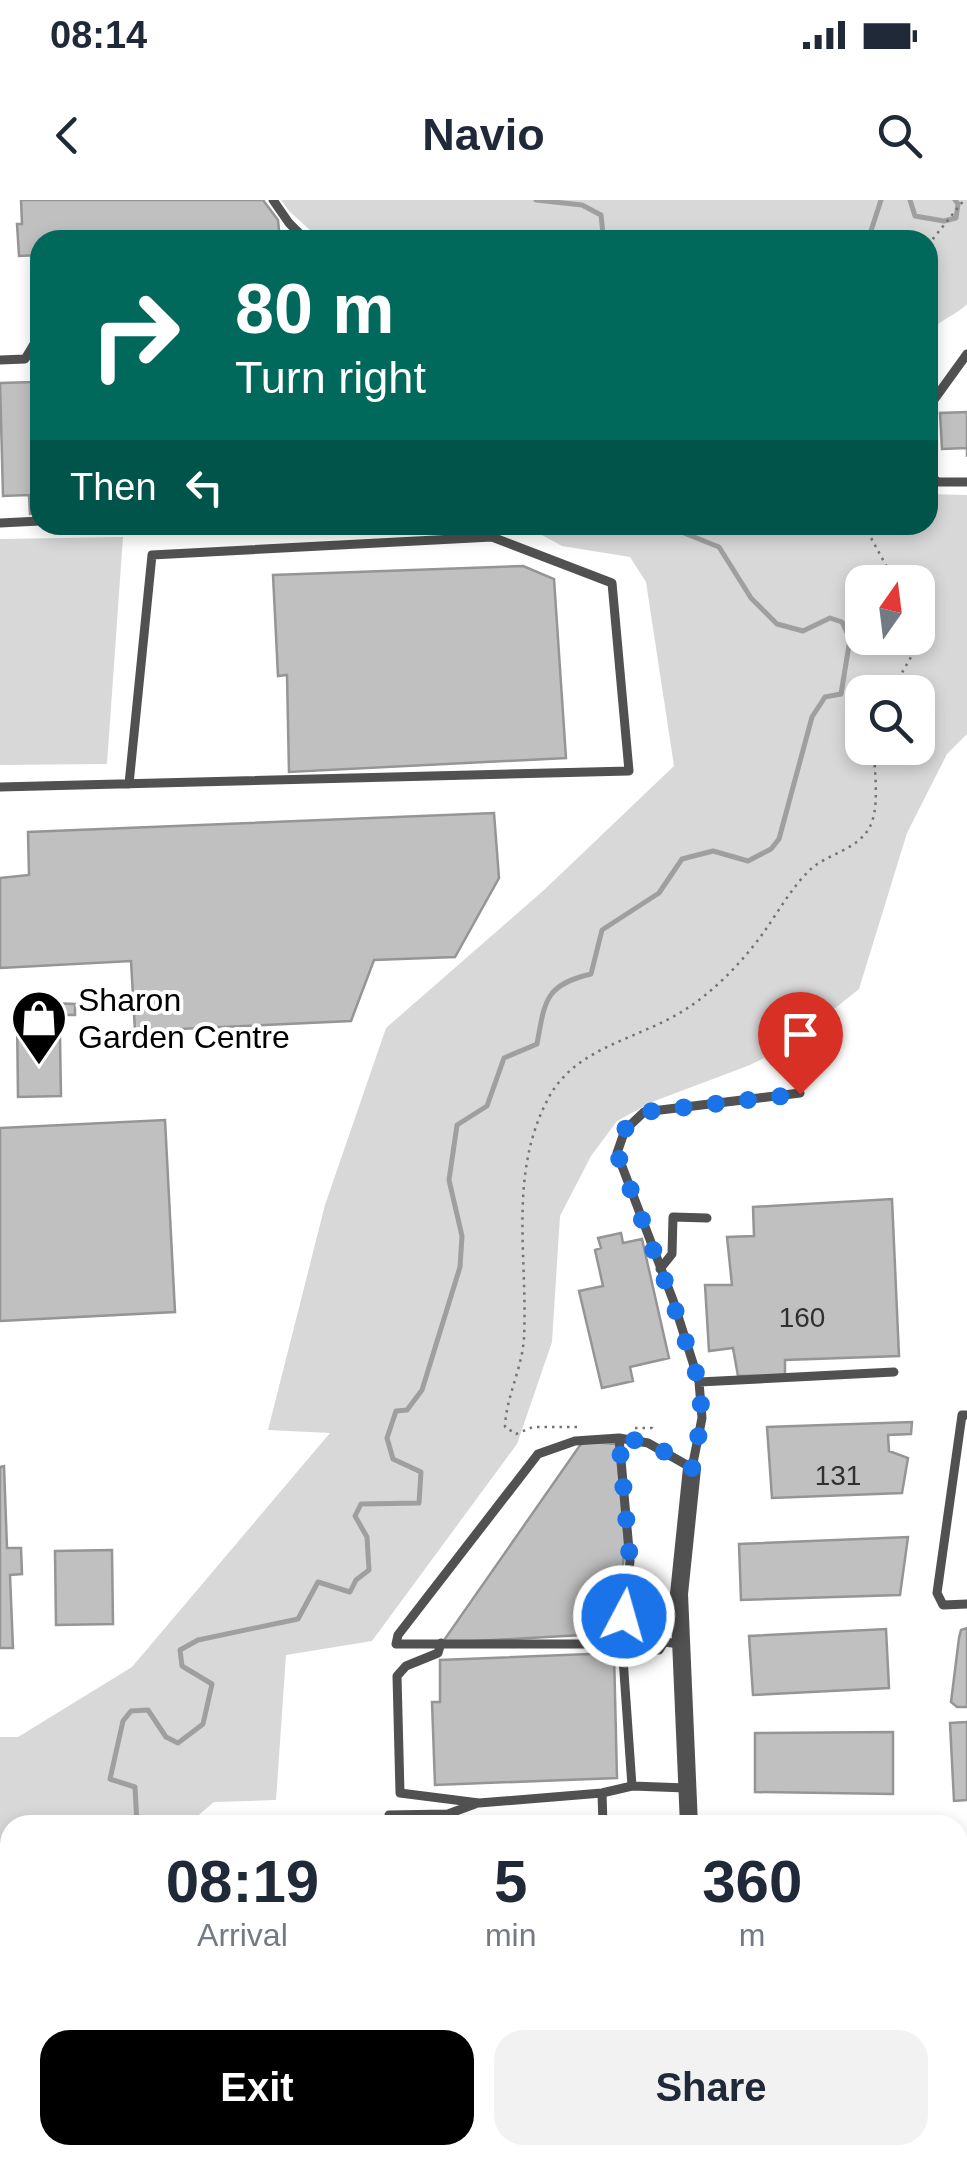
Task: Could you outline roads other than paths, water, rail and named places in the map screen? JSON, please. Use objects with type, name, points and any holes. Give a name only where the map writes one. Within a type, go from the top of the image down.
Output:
[{"type":"street","points":[[688,1815],[672,1643],[692,1468]]},
{"type":"lane","points":[[273,200],[295,230]]},
{"type":"lane","points":[[0,360],[24,359],[30,350]]},
{"type":"lane","points":[[938,394],[967,354]]},
{"type":"lane","points":[[938,482],[967,482]]},
{"type":"lane","points":[[0,523],[30,522]]},
{"type":"lane","points":[[0,787],[130,784],[630,772],[612,583],[492,537],[152,555],[130,784]]},
{"type":"lane","points":[[672,1643],[657,1636],[635,1635],[625,1644],[396,1644],[398,1635],[538,1454],[576,1441],[619,1438],[648,1442],[692,1468],[702,1418],[699,1382],[617,1153],[624,1130],[644,1112],[800,1094]]},
{"type":"lane","points":[[660,1269],[672,1254],[673,1217],[707,1218]]},
{"type":"lane","points":[[699,1382],[894,1372]]},
{"type":"lane","points":[[967,1415],[962,1415],[937,1593],[944,1605],[967,1604]]},
{"type":"lane","points":[[619,1438],[630,1560],[625,1644],[632,1786]]},
{"type":"lane","points":[[441,1644],[438,1653],[406,1666],[397,1676],[400,1793],[479,1803],[602,1793],[632,1786],[686,1788]]},
{"type":"lane","points":[[602,1793],[603,1815]]},
{"type":"lane","points":[[418,1815],[448,1814],[479,1803]]},
{"type":"waterway","points":[[536,200],[582,205],[601,215],[603,230]]},
{"type":"waterway","points":[[871,230],[881,200]]},
{"type":"waterway","points":[[910,200],[915,216],[944,221],[956,218],[955,200]]},
{"type":"waterway","points":[[136,1815],[135,1787],[110,1779],[123,1721],[131,1711],[148,1710],[166,1737],[178,1743],[203,1724],[212,1684],[182,1666],[180,1650],[198,1640],[298,1619],[318,1582],[350,1592],[356,1580],[369,1570],[367,1537],[355,1516],[361,1504],[419,1503],[421,1472],[393,1459],[387,1438],[396,1411],[407,1410],[422,1390],[460,1267],[462,1236],[449,1180],[457,1125],[487,1106],[504,1058],[537,1044],[545,1005],[556,989],[591,974],[602,930],[659,893],[682,859],[713,851],[748,861],[771,849],[779,839],[812,717],[825,697],[841,694],[850,639],[842,622],[830,618],[803,631],[777,624],[751,598],[719,547],[689,535]]},
{"type":"place","name":"Sharon Garden Centre","points":[[39,1067]]}]
